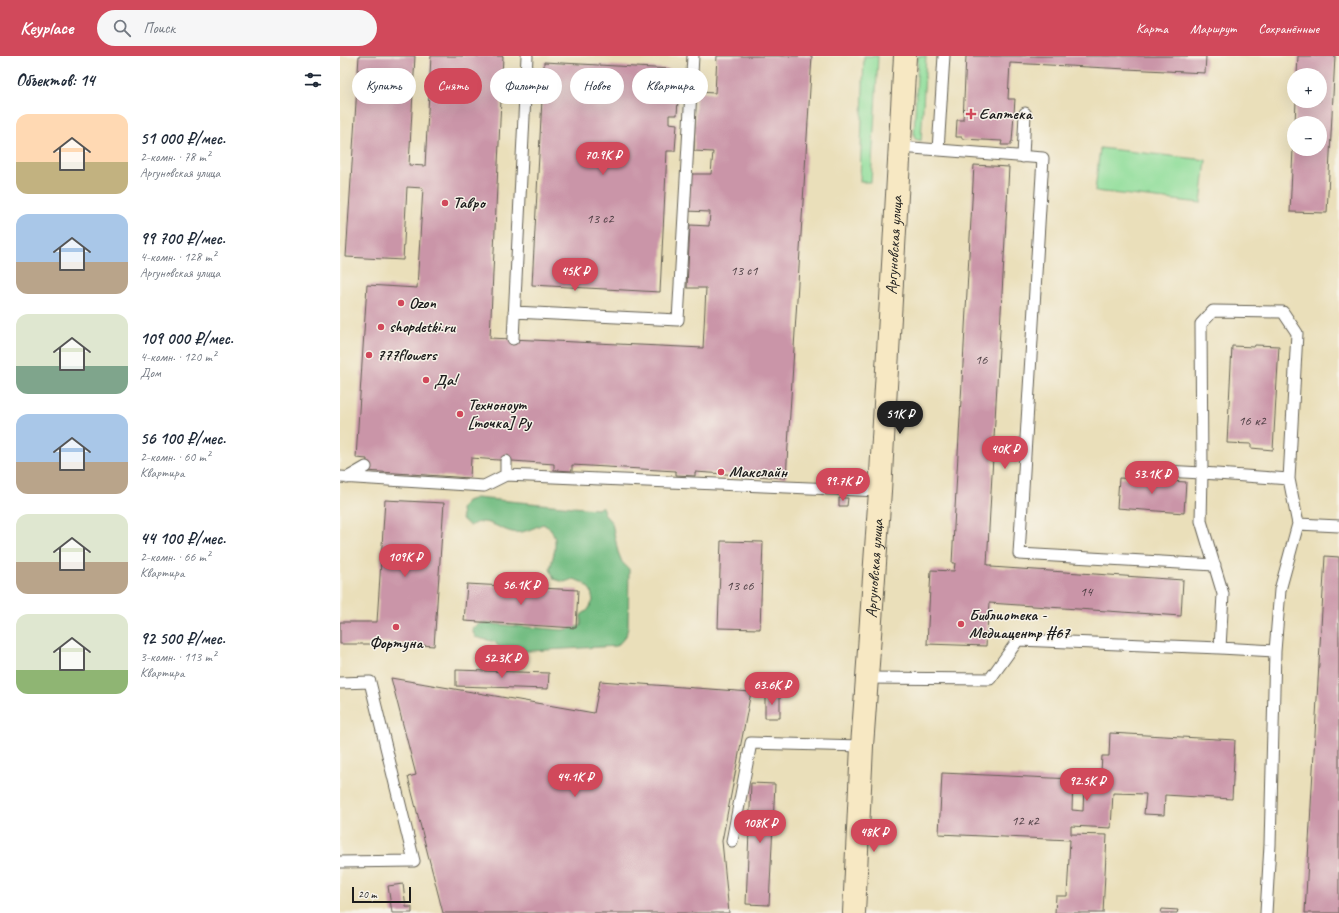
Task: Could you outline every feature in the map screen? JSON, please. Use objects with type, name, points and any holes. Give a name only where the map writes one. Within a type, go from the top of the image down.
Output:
[{"type":"main road","name":"Аргуновская улица","points":[[854,913],[862,746],[880,491],[905,56]]},
{"type":"lane","points":[[513,339],[527,56]]},
{"type":"lane","points":[[514,312],[678,320],[693,56]]},
{"type":"lane","points":[[938,150],[944,56]]},
{"type":"lane","points":[[1023,157],[1025,113]]},
{"type":"lane","points":[[900,147],[1044,158],[1019,554],[1215,565]]},
{"type":"lane","points":[[1220,648],[1223,594],[1201,521],[1201,324],[1213,311],[1283,312],[1298,333],[1289,479],[1298,524],[1280,590],[1275,650],[1270,837],[1266,913]]},
{"type":"lane","points":[[506,461],[506,475]]},
{"type":"lane","points":[[344,478],[366,467]]},
{"type":"lane","points":[[1146,470],[1289,479]]},
{"type":"lane","points":[[344,478],[484,486],[506,475],[880,491]]},
{"type":"lane","points":[[1298,524],[1339,526]]},
{"type":"lane","points":[[867,678],[990,679],[1018,640],[1275,650]]},
{"type":"lane","points":[[340,683],[370,682],[414,861],[340,862]]},
{"type":"lane","points":[[732,841],[751,742],[862,746]]},
{"type":"green space","points":[[864,56],[878,56],[871,182],[860,182]]},
{"type":"green space","points":[[918,56],[926,56],[921,141],[915,139],[914,135]]},
{"type":"green space","points":[[1100,148],[1206,160],[1201,203],[1095,191]]},
{"type":"green space","points":[[476,498],[598,509],[602,506],[605,515],[612,523],[618,552],[622,562],[629,569],[628,627],[626,636],[617,646],[529,651],[501,650],[495,642],[475,637],[472,628],[481,623],[563,630],[581,626],[581,615],[588,610],[593,601],[591,591],[584,583],[574,579],[564,582],[554,579],[550,569],[555,549],[555,539],[551,529],[543,524],[520,532],[512,532],[486,522],[476,523],[470,526],[462,519],[461,509],[467,501]]},
{"type":"building","points":[[359,56],[415,56],[414,68],[358,68]]},
{"type":"building","points":[[431,56],[503,56],[502,68],[490,68],[490,104],[501,104],[490,338],[703,348],[706,288],[687,288],[690,225],[709,226],[710,212],[686,211],[688,174],[711,174],[713,152],[694,151],[696,104],[708,104],[708,93],[715,93],[717,56],[812,56],[786,478],[695,472],[695,476],[676,475],[676,471],[572,465],[572,471],[554,470],[554,464],[471,458],[470,478],[366,471],[367,459],[356,458],[367,285],[417,288],[423,188],[407,187],[403,260],[346,257],[356,104],[412,104],[409,165],[425,166],[428,104],[482,104],[482,68],[430,68]]},
{"type":"building","points":[[966,56],[1206,56],[1205,73],[1010,63],[1008,99],[1015,99],[1012,142],[1011,145],[1001,145],[1002,141],[962,139],[962,137],[956,137],[957,120],[963,120]]},
{"type":"building","points":[[1298,56],[1335,56],[1327,213],[1290,212],[1293,156],[1327,156],[1327,116],[1295,116],[1296,108],[1327,108],[1327,68],[1297,68]]},
{"type":"building","points":[[544,62],[653,68],[632,68],[632,104],[678,104],[677,115],[669,115],[669,123],[677,124],[675,151],[667,151],[660,292],[532,285],[542,104],[562,104],[562,68],[544,68]]},
{"type":"building","points":[[974,165],[1009,167],[987,565],[991,565],[991,567],[1183,580],[1181,616],[989,603],[986,646],[927,644],[931,570],[954,571],[955,563],[952,563]]},
{"type":"building","points":[[1255,345],[1279,346],[1273,450],[1251,448],[1251,444],[1227,443],[1232,346],[1254,347]]},
{"type":"building","points":[[1119,478],[1186,482],[1184,513],[1117,508]]},
{"type":"building","points":[[839,498],[848,498],[847,506],[839,506]]},
{"type":"building","points":[[385,500],[444,503],[434,646],[380,642],[380,644],[340,644],[340,622],[377,622]]},
{"type":"building","points":[[721,541],[763,542],[760,629],[718,628]]},
{"type":"building","points":[[1325,556],[1339,557],[1339,913],[1305,913]]},
{"type":"building","points":[[467,584],[578,590],[576,628],[464,621]]},
{"type":"building","points":[[456,670],[549,673],[548,689],[456,686]]},
{"type":"building","points":[[391,678],[594,713],[600,681],[751,692],[722,841],[729,913],[443,913],[408,777],[416,775]]},
{"type":"building","points":[[765,693],[780,693],[780,718],[765,718]]},
{"type":"building","points":[[1110,733],[1235,740],[1232,799],[1165,795],[1164,815],[1144,814],[1146,794],[1113,793],[1111,828],[1071,826],[1071,834],[1107,835],[1103,913],[1055,913],[1056,896],[1067,896],[1070,840],[939,834],[942,773],[1073,779],[1072,810],[1083,811],[1084,786],[1100,787],[1102,756],[1109,756]]},
{"type":"building","points":[[751,783],[775,784],[769,905],[746,904]]},
{"type":"building","points":[[403,884],[406,907],[412,907],[412,913],[392,913],[388,886]]},
{"type":"building","points":[[1162,909],[1178,910],[1177,913],[1161,913]]},
{"type":"place","name":"Еаптека","points":[[971,114]]},
{"type":"place","name":"Тавро","points":[[445,203]]},
{"type":"place","name":"Ozon","points":[[401,303]]},
{"type":"place","name":"shopdetki.ru","points":[[381,327]]},
{"type":"place","name":"777flowers","points":[[369,355]]},
{"type":"place","name":"Да!","points":[[426,380]]},
{"type":"place","name":"Техноноут [точка] Ру","points":[[460,414]]},
{"type":"place","name":"Макслайн","points":[[721,472]]},
{"type":"place","name":"Библиотека - Медиацентр #67","points":[[961,624]]},
{"type":"place","name":"Фортуна","points":[[396,627]]}]
